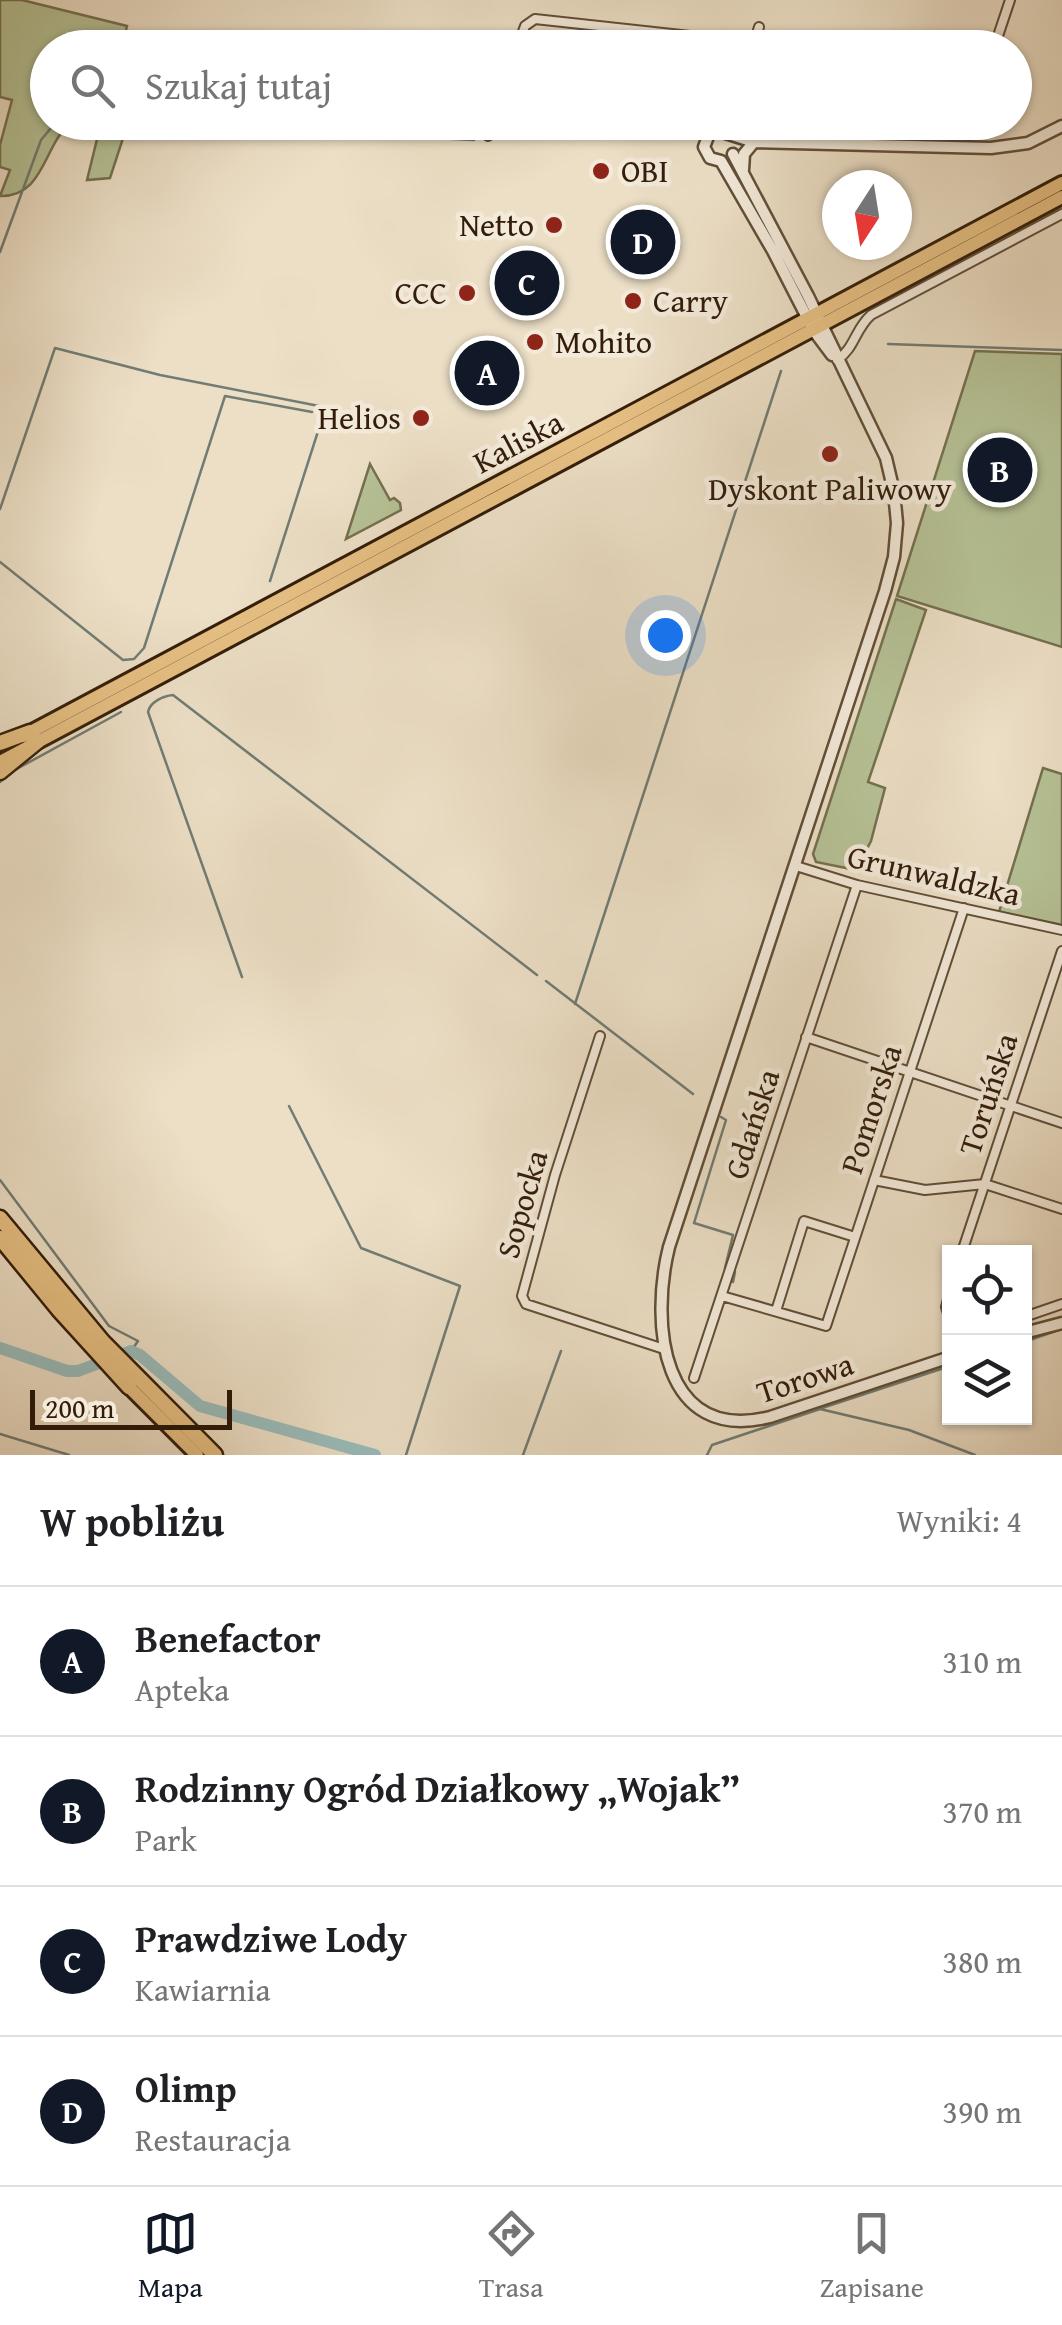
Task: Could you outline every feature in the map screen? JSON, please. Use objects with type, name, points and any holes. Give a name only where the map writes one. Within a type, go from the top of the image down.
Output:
[{"type":"highway","points":[[0,746],[34,737]]},
{"type":"highway","points":[[0,772],[34,737]]},
{"type":"highway","points":[[0,1218],[98,1345]]},
{"type":"highway","points":[[0,1238],[125,1377],[215,1455]]},
{"type":"main road","name":"Kaliska","points":[[816,323],[842,301],[1062,183]]},
{"type":"main road","name":"Kaliska","points":[[0,762],[34,737],[1062,197]]},
{"type":"main road","points":[[125,1377],[197,1455]]},
{"type":"street","points":[[1000,30],[1010,0]]},
{"type":"street","points":[[524,30],[536,20],[623,30]]},
{"type":"street","points":[[750,140],[991,148],[1028,143],[1062,126]]},
{"type":"street","points":[[664,1349],[661,1299],[669,1247],[885,591],[896,544],[894,492],[886,458],[837,360],[722,161],[710,158],[704,147],[706,140]]},
{"type":"street","points":[[731,140],[744,176],[808,296],[816,323]]},
{"type":"street","points":[[722,161],[754,142]]},
{"type":"street","points":[[744,176],[742,160],[754,142]]},
{"type":"street","points":[[837,360],[850,350],[860,326],[871,315],[1062,214]]},
{"type":"street","points":[[808,296],[821,303],[842,301]]},
{"type":"street","name":"Grunwaldzka","points":[[796,866],[857,885],[1062,930]]},
{"type":"street","name":"Gdańska","points":[[694,1378],[857,885]]},
{"type":"street","name":"Pomorska","points":[[776,1311],[826,1326],[964,908]]},
{"type":"street","name":"Toruńska","points":[[964,1245],[1062,951]]},
{"type":"street","name":"Sopocka","points":[[600,1036],[555,1175],[522,1296],[526,1304],[664,1349]]},
{"type":"street","points":[[806,1037],[1062,1123]]},
{"type":"street","points":[[874,1180],[924,1190],[985,1184],[1062,1209]]},
{"type":"street","points":[[722,1296],[776,1311],[804,1221],[855,1237]]},
{"type":"street","points":[[1032,1315],[1062,1304]]},
{"type":"street","points":[[1032,1331],[1062,1323]]},
{"type":"street","name":"Torowa","points":[[664,1349],[668,1368],[681,1391],[698,1406],[718,1417],[755,1421],[942,1360]]},
{"type":"green space","points":[[0,0],[22,0],[127,26],[126,30],[30,30],[30,140],[57,140],[26,188],[0,196],[10,170],[0,167],[0,145],[12,100],[0,97]]},
{"type":"green space","points":[[97,140],[122,140],[110,178],[87,180]]},
{"type":"green space","points":[[975,351],[1062,354],[1062,647],[897,596]]},
{"type":"green space","points":[[370,464],[390,500],[394,498],[400,503],[401,510],[346,539]]},
{"type":"green space","points":[[896,599],[926,610],[868,782],[885,788],[871,841],[856,870],[816,862],[813,854]]},
{"type":"green space","points":[[1043,768],[1062,774],[1062,926],[999,912]]},
{"type":"waterway","points":[[0,252],[41,140]]},
{"type":"waterway","points":[[888,344],[1062,350]]},
{"type":"waterway","points":[[0,509],[55,348],[160,375],[319,406]]},
{"type":"waterway","points":[[740,497],[781,371]]},
{"type":"waterway","points":[[0,562],[123,660],[134,659],[144,648],[225,396],[312,412]]},
{"type":"waterway","points":[[270,581],[321,422]]},
{"type":"waterway","points":[[575,1004],[737,507]]},
{"type":"waterway","points":[[242,977],[148,712],[161,698],[173,695],[537,975]]},
{"type":"waterway","points":[[0,782],[13,771],[121,712]]},
{"type":"waterway","points":[[546,981],[693,1094]]},
{"type":"waterway","points":[[289,1106],[361,1248],[460,1286],[406,1455]]},
{"type":"waterway","points":[[721,1117],[726,1120],[694,1223],[733,1235],[725,1268]]},
{"type":"waterway","points":[[0,1180],[109,1326],[138,1341],[131,1351]]},
{"type":"waterway","points":[[733,1282],[735,1272]]},
{"type":"waterway","points":[[1032,1339],[1062,1329]]},
{"type":"waterway","points":[[0,1348],[67,1371],[78,1371],[131,1351],[200,1406],[375,1455]]},
{"type":"waterway","points":[[523,1455],[561,1351]]},
{"type":"waterway","points":[[822,1408],[942,1369]]},
{"type":"waterway","points":[[707,1455],[712,1445],[820,1409],[909,1430],[975,1455]]},
{"type":"waterway","points":[[0,1434],[69,1455]]},
{"type":"place","name":"OBI","points":[[601,171]]},
{"type":"place","name":"Netto","points":[[554,225]]},
{"type":"place","name":"Olimp","points":[[643,242]]},
{"type":"place","name":"Prawdziwe Lody","points":[[527,283]]},
{"type":"place","name":"CCC","points":[[467,293]]},
{"type":"place","name":"Carry","points":[[633,301]]},
{"type":"place","name":"Mohito","points":[[535,342]]},
{"type":"place","name":"Benefactor","points":[[487,373]]},
{"type":"place","name":"Helios","points":[[421,418]]},
{"type":"place","name":"Dyskont Paliwowy","points":[[830,454]]},
{"type":"place","name":"Rodzinny Ogród Działkowy „Wojak”","points":[[1000,470]]}]
